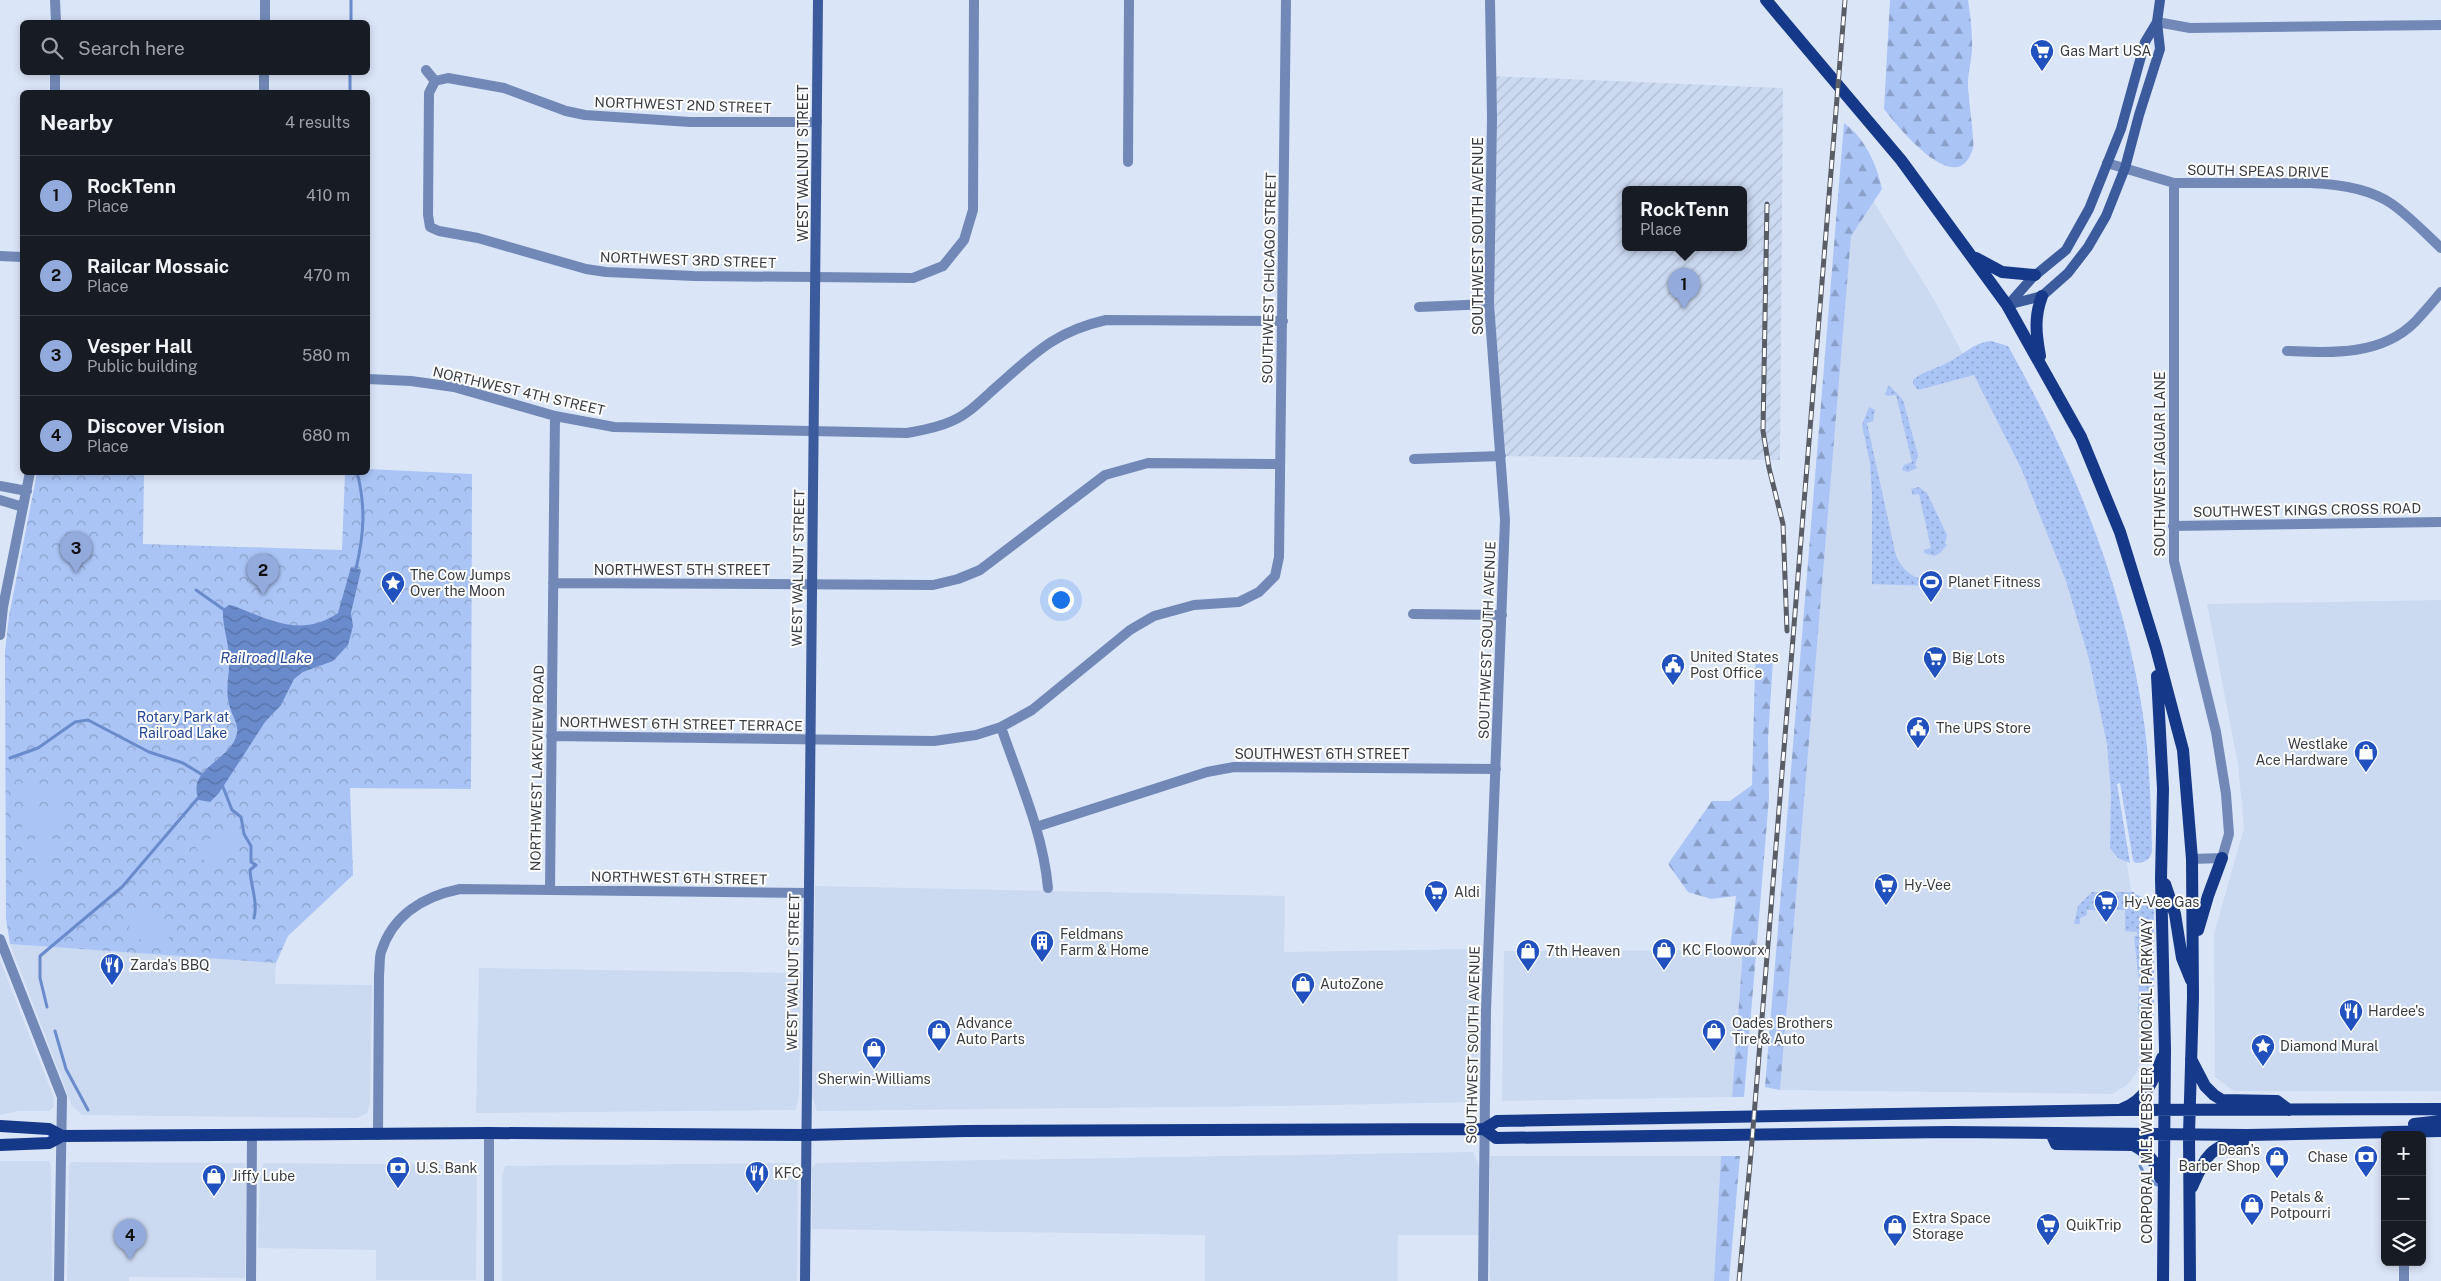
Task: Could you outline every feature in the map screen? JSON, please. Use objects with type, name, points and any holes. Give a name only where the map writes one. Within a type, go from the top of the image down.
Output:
[{"type":"main road","points":[[1766,0],[1901,160],[2007,306],[2081,437],[2120,532],[2156,648],[2183,750],[2192,859],[2194,987],[2190,1058],[2190,1281]]},
{"type":"main road","points":[[1970,255],[2002,272],[2035,275]]},
{"type":"main road","points":[[2042,296],[2036,318],[2036,338],[2044,370]]},
{"type":"main road","name":"CORPORAL M.E. WEBSTER MEMORIAL PARKWAY","points":[[2156,648],[2163,789],[2161,878],[2165,1049],[2162,1281]]},
{"type":"main road","points":[[2193,959],[2200,920],[2222,858]]},
{"type":"main road","points":[[2161,878],[2171,900],[2182,958],[2194,987]]},
{"type":"main road","points":[[2117,1110],[2136,1103],[2144,1095],[2156,1076],[2165,1049]]},
{"type":"main road","points":[[2190,1058],[2205,1086],[2222,1100],[2277,1101],[2289,1110]]},
{"type":"main road","points":[[0,1145],[49,1143],[62,1136],[489,1133],[807,1135],[974,1131],[1484,1129],[1497,1121],[1574,1119],[2117,1110],[2441,1109]]},
{"type":"main road","points":[[2406,1131],[2409,1126],[2441,1121]]},
{"type":"main road","points":[[0,1126],[49,1129],[62,1136]]},
{"type":"main road","points":[[1484,1129],[1496,1138],[1948,1132],[2381,1133]]},
{"type":"main road","points":[[2426,1132],[2441,1131]]},
{"type":"main road","points":[[2051,1133],[2056,1144],[2134,1145],[2142,1149],[2156,1164],[2163,1197]]},
{"type":"main road","points":[[2190,1192],[2205,1160],[2217,1147],[2229,1142],[2257,1141],[2274,1134]]},
{"type":"street","points":[[55,0],[56,20]]},
{"type":"street","points":[[265,0],[265,20]]},
{"type":"street","name":"WEST WALNUT STREET","points":[[805,1281],[818,0]]},
{"type":"street","name":"NORTHWEST 3RD STREET","points":[[435,81],[429,94],[428,215],[430,227],[444,232],[478,238],[586,269],[606,272],[816,278],[913,278],[943,266],[964,240],[973,210],[974,0]]},
{"type":"street","points":[[1128,162],[1129,0]]},
{"type":"street","name":"SOUTHWEST CHICAGO STREET","points":[[1279,557],[1286,0]]},
{"type":"street","name":"SOUTHWEST SOUTH AVENUE","points":[[1483,1281],[1486,1018],[1505,520],[1489,304],[1492,118],[1490,0]]},
{"type":"street","points":[[2007,306],[2042,296],[2068,273],[2088,247],[2106,216],[2125,168],[2160,48],[2157,22],[2160,0]]},
{"type":"street","points":[[2157,22],[2190,28],[2441,25]]},
{"type":"street","points":[[2007,306],[2035,275],[2066,250],[2089,209],[2121,129],[2145,42],[2157,22]]},
{"type":"street","points":[[426,70],[435,81]]},
{"type":"street","points":[[55,75],[55,90]]},
{"type":"street","points":[[264,75],[264,90]]},
{"type":"street","name":"NORTHWEST 2ND STREET","points":[[435,81],[448,78],[504,88],[566,111],[585,115],[690,122],[817,122]]},
{"type":"street","name":"SOUTH SPEAS DRIVE","points":[[2107,163],[2174,183],[2310,183],[2331,184],[2366,192],[2391,203],[2441,248]]},
{"type":"street","name":"SOUTHWEST JAGUAR LANE","points":[[2174,183],[2174,561],[2216,732],[2226,794],[2228,834],[2222,858]]},
{"type":"street","points":[[0,256],[20,256]]},
{"type":"street","points":[[2287,351],[2356,351],[2376,345],[2414,323],[2441,292]]},
{"type":"street","points":[[1419,307],[1489,304]]},
{"type":"street","name":"NORTHWEST 4TH STREET","points":[[370,380],[410,381],[454,387],[555,416],[614,427],[907,433],[933,428],[953,421],[974,407],[1045,344],[1082,325],[1106,320],[1283,321]]},
{"type":"street","name":"NORTHWEST LAKEVIEW ROAD","points":[[378,1135],[379,975],[381,952],[389,936],[402,918],[416,904],[436,894],[460,888],[550,890],[555,416]]},
{"type":"street","points":[[1414,459],[1501,456]]},
{"type":"street","name":"NORTHWEST 5TH STREET","points":[[553,582],[811,584],[914,587],[933,585],[958,579],[980,570],[1105,475],[1148,463],[1279,464]]},
{"type":"street","points":[[0,636],[3,608],[29,475]]},
{"type":"street","points":[[0,486],[26,491]]},
{"type":"street","points":[[0,500],[23,507]]},
{"type":"street","name":"SOUTHWEST KINGS CROSS ROAD","points":[[2173,526],[2441,522]]},
{"type":"street","name":"NORTHWEST 6TH STREET TERRACE","points":[[551,736],[934,741],[976,735],[1001,727],[1032,710],[1130,630],[1154,616],[1186,606],[1239,602],[1259,592],[1274,576],[1279,557]]},
{"type":"street","points":[[1413,614],[1502,615]]},
{"type":"street","points":[[1001,727],[1036,827],[1046,864],[1048,888]]},
{"type":"street","name":"SOUTHWEST 6TH STREET","points":[[1036,827],[1207,772],[1234,767],[1496,768]]},
{"type":"street","points":[[2192,859],[2222,858]]},
{"type":"street","name":"NORTHWEST 6TH STREET","points":[[550,890],[808,893]]},
{"type":"street","points":[[0,939],[62,1097],[60,1126],[62,1136],[59,1152],[59,1281]]},
{"type":"street","points":[[489,1133],[489,1281]]},
{"type":"street","points":[[251,1281],[252,1134]]},
{"type":"street","points":[[2404,1266],[2404,1281]]},
{"type":"shaded area","points":[[1491,76],[1783,88],[1780,460],[1501,456],[1489,304]]},
{"type":"shaded area","points":[[1856,173],[1933,298],[2022,464],[2066,578],[2086,644],[2108,742],[2139,941],[2144,998],[2142,1057],[2137,1072],[2127,1085],[2112,1094],[1780,1090]]},
{"type":"shaded area","points":[[2441,600],[2441,1091],[2234,1091],[2215,1077],[2214,934],[2244,828],[2238,764],[2207,604]]},
{"type":"shaded area","points":[[815,886],[1285,896],[1284,952],[1481,949],[1477,1097],[1474,1102],[817,1111],[812,1097]]},
{"type":"shaded area","points":[[10,944],[276,963],[275,984],[372,985],[370,1105],[367,1113],[357,1118],[82,1115],[72,1106]]},
{"type":"shaded area","points":[[1743,950],[1732,1097],[1502,1101],[1504,951]]},
{"type":"shaded area","points":[[0,960],[54,1098],[54,1106],[49,1111],[18,1111],[0,1115]]},
{"type":"shaded area","points":[[479,968],[801,973],[799,1095],[796,1110],[476,1113]]},
{"type":"shaded area","points":[[1473,1152],[1479,1166],[1480,1235],[1398,1235],[1398,1281],[1205,1281],[1205,1235],[812,1229],[812,1168],[816,1163]]},
{"type":"shaded area","points":[[1490,1156],[1721,1156],[1714,1281],[1490,1281]]},
{"type":"shaded area","points":[[0,1161],[49,1161],[51,1167],[52,1281],[0,1281]]},
{"type":"shaded area","points":[[71,1162],[244,1163],[247,1171],[245,1278],[129,1277],[129,1281],[67,1281],[69,1166]]},
{"type":"shaded area","points":[[264,1163],[472,1165],[477,1174],[476,1280],[376,1280],[376,1250],[258,1248],[260,1171]]},
{"type":"shaded area","points":[[794,1163],[798,1175],[797,1281],[502,1281],[502,1176],[505,1166]]},
{"type":"green space","points":[[1890,0],[1968,0],[1972,47],[1968,84],[1973,148],[1965,163],[1955,167],[1942,164],[1928,156],[1884,109]]},
{"type":"green space","points":[[1844,123],[1864,144],[1877,171],[1882,189],[1851,236],[1780,1090],[1765,1087]]},
{"type":"green space","points":[[1991,341],[2008,346],[2032,391],[2076,484],[2095,531],[2111,579],[2137,678],[2147,744],[2152,850],[2149,859],[2141,862],[2135,863],[2133,860],[2120,783],[2117,784],[2130,863],[2118,858],[2110,848],[2111,792],[2107,744],[2089,659],[2066,581],[2021,468],[1974,375],[1918,390],[1913,384],[1913,380],[1920,375],[1951,361],[1978,344]]},
{"type":"green space","points":[[1889,385],[1903,400],[1918,455],[1915,465],[1917,468],[1908,472],[1902,470],[1904,465],[1912,462],[1896,395],[1888,396],[1885,394]]},
{"type":"green space","points":[[1869,407],[1875,410],[1873,421],[1867,423],[1896,556],[1906,570],[1914,576],[1930,581],[1930,586],[1872,584],[1872,494],[1870,463],[1862,425]]},
{"type":"green space","name":"Rotary Park at Railroad Lake","points":[[370,469],[472,474],[471,789],[350,788],[353,875],[288,936],[276,963],[10,944],[6,919],[5,651],[9,616],[37,475],[144,475],[143,544],[342,550],[345,475],[370,475]]},
{"type":"green space","points":[[1919,487],[1927,493],[1947,535],[1945,543],[1947,545],[1940,553],[1934,556],[1924,553],[1924,550],[1931,548],[1919,494],[1913,495],[1911,489]]},
{"type":"green space","points":[[1762,651],[1773,660],[1768,739],[1769,798],[1744,1097],[1732,1097],[1743,950],[1730,950],[1736,896],[1711,899],[1688,892],[1668,864],[1712,801],[1730,801],[1752,785],[1755,670],[1756,661]]},
{"type":"green space","points":[[22,783],[63,784],[63,802],[22,802]]},
{"type":"green space","points":[[22,811],[63,811],[63,830],[22,830]]},
{"type":"green space","points":[[231,825],[242,842],[207,865],[196,848]]},
{"type":"green space","points":[[22,839],[62,839],[62,858],[22,858]]},
{"type":"green space","points":[[22,864],[62,864],[62,877],[22,877]]},
{"type":"green space","points":[[2092,892],[2134,892],[2147,899],[2154,910],[2154,1015],[2151,1024],[2146,1025],[2138,1015],[2139,981],[2134,936],[2137,936],[2137,932],[2125,931],[2125,910],[2087,910],[2087,915],[2080,918],[2080,924],[2074,924],[2078,906]]},
{"type":"green space","points":[[133,911],[173,921],[167,946],[127,936]]},
{"type":"green space","points":[[1721,1156],[1740,1156],[1729,1281],[1714,1281]]},
{"type":"water","name":"Railroad Lake","points":[[351,567],[361,570],[351,613],[353,626],[348,645],[333,661],[303,672],[294,679],[281,705],[265,722],[219,793],[210,802],[199,800],[196,789],[198,780],[227,751],[237,733],[237,726],[228,698],[229,652],[223,609],[229,605],[234,606],[260,617],[286,624],[311,624],[324,620],[338,613]]},
{"type":"waterway","points":[[351,0],[351,20]]},
{"type":"waterway","points":[[350,75],[350,90]]},
{"type":"waterway","points":[[356,569],[363,520],[362,497],[358,475]]},
{"type":"waterway","points":[[196,590],[223,609]]},
{"type":"waterway","points":[[10,758],[38,748],[75,722],[88,720],[149,752],[183,763],[201,774]]},
{"type":"waterway","points":[[223,787],[232,810],[241,817],[244,834],[251,846],[251,862],[256,865],[250,870],[255,900],[254,918]]},
{"type":"waterway","points":[[47,1007],[40,978],[40,956],[122,887],[198,798]]},
{"type":"waterway","points":[[55,1031],[66,1069],[88,1110]]},
{"type":"waterway","points":[[2140,1166],[2146,1177],[2157,1185]]},
{"type":"railway","points":[[1739,1281],[1845,0]]},
{"type":"railway","points":[[1767,204],[1763,431],[1769,468],[1783,524],[1787,631]]},
{"type":"place","name":"Gas Mart USA","points":[[2042,72]]},
{"type":"place","name":"RockTenn","points":[[1684,309]]},
{"type":"place","name":"Vesper Hall","points":[[76,573]]},
{"type":"place","name":"Railcar Mossaic","points":[[263,595]]},
{"type":"place","name":"Planet Fitness","points":[[1931,603]]},
{"type":"place","name":"The Cow Jumps Over the Moon","points":[[393,604]]},
{"type":"place","name":"Big Lots","points":[[1935,679]]},
{"type":"place","name":"United States Post Office","points":[[1673,686]]},
{"type":"place","name":"The UPS Store","points":[[1918,749]]},
{"type":"place","name":"Westlake Ace Hardware","points":[[2366,773]]},
{"type":"place","name":"Hy-Vee","points":[[1886,906]]},
{"type":"place","name":"Aldi","points":[[1436,913]]},
{"type":"place","name":"Hy-Vee Gas","points":[[2106,923]]},
{"type":"place","name":"Feldmans Farm & Home","points":[[1042,963]]},
{"type":"place","name":"KC Flooworx","points":[[1664,971]]},
{"type":"place","name":"7th Heaven","points":[[1528,972]]},
{"type":"place","name":"Zarda's BBQ","points":[[112,986]]},
{"type":"place","name":"AutoZone","points":[[1303,1005]]},
{"type":"place","name":"Hardee's","points":[[2351,1032]]},
{"type":"place","name":"Advance Auto Parts","points":[[939,1052]]},
{"type":"place","name":"Oades Brothers Tire & Auto","points":[[1714,1052]]},
{"type":"place","name":"Diamond Mural","points":[[2263,1067]]},
{"type":"place","name":"Sherwin-Williams","points":[[874,1070]]},
{"type":"place","name":"Chase","points":[[2366,1178]]},
{"type":"place","name":"Dean's Barber Shop","points":[[2277,1179]]},
{"type":"place","name":"U.S. Bank","points":[[398,1189]]},
{"type":"place","name":"KFC","points":[[757,1194]]},
{"type":"place","name":"Jiffy Lube","points":[[214,1197]]},
{"type":"place","name":"Petals & Potpourri","points":[[2252,1226]]},
{"type":"place","name":"QuikTrip","points":[[2048,1246]]},
{"type":"place","name":"Extra Space Storage","points":[[1895,1247]]},
{"type":"place","name":"Discover Vision","points":[[130,1260]]}]
